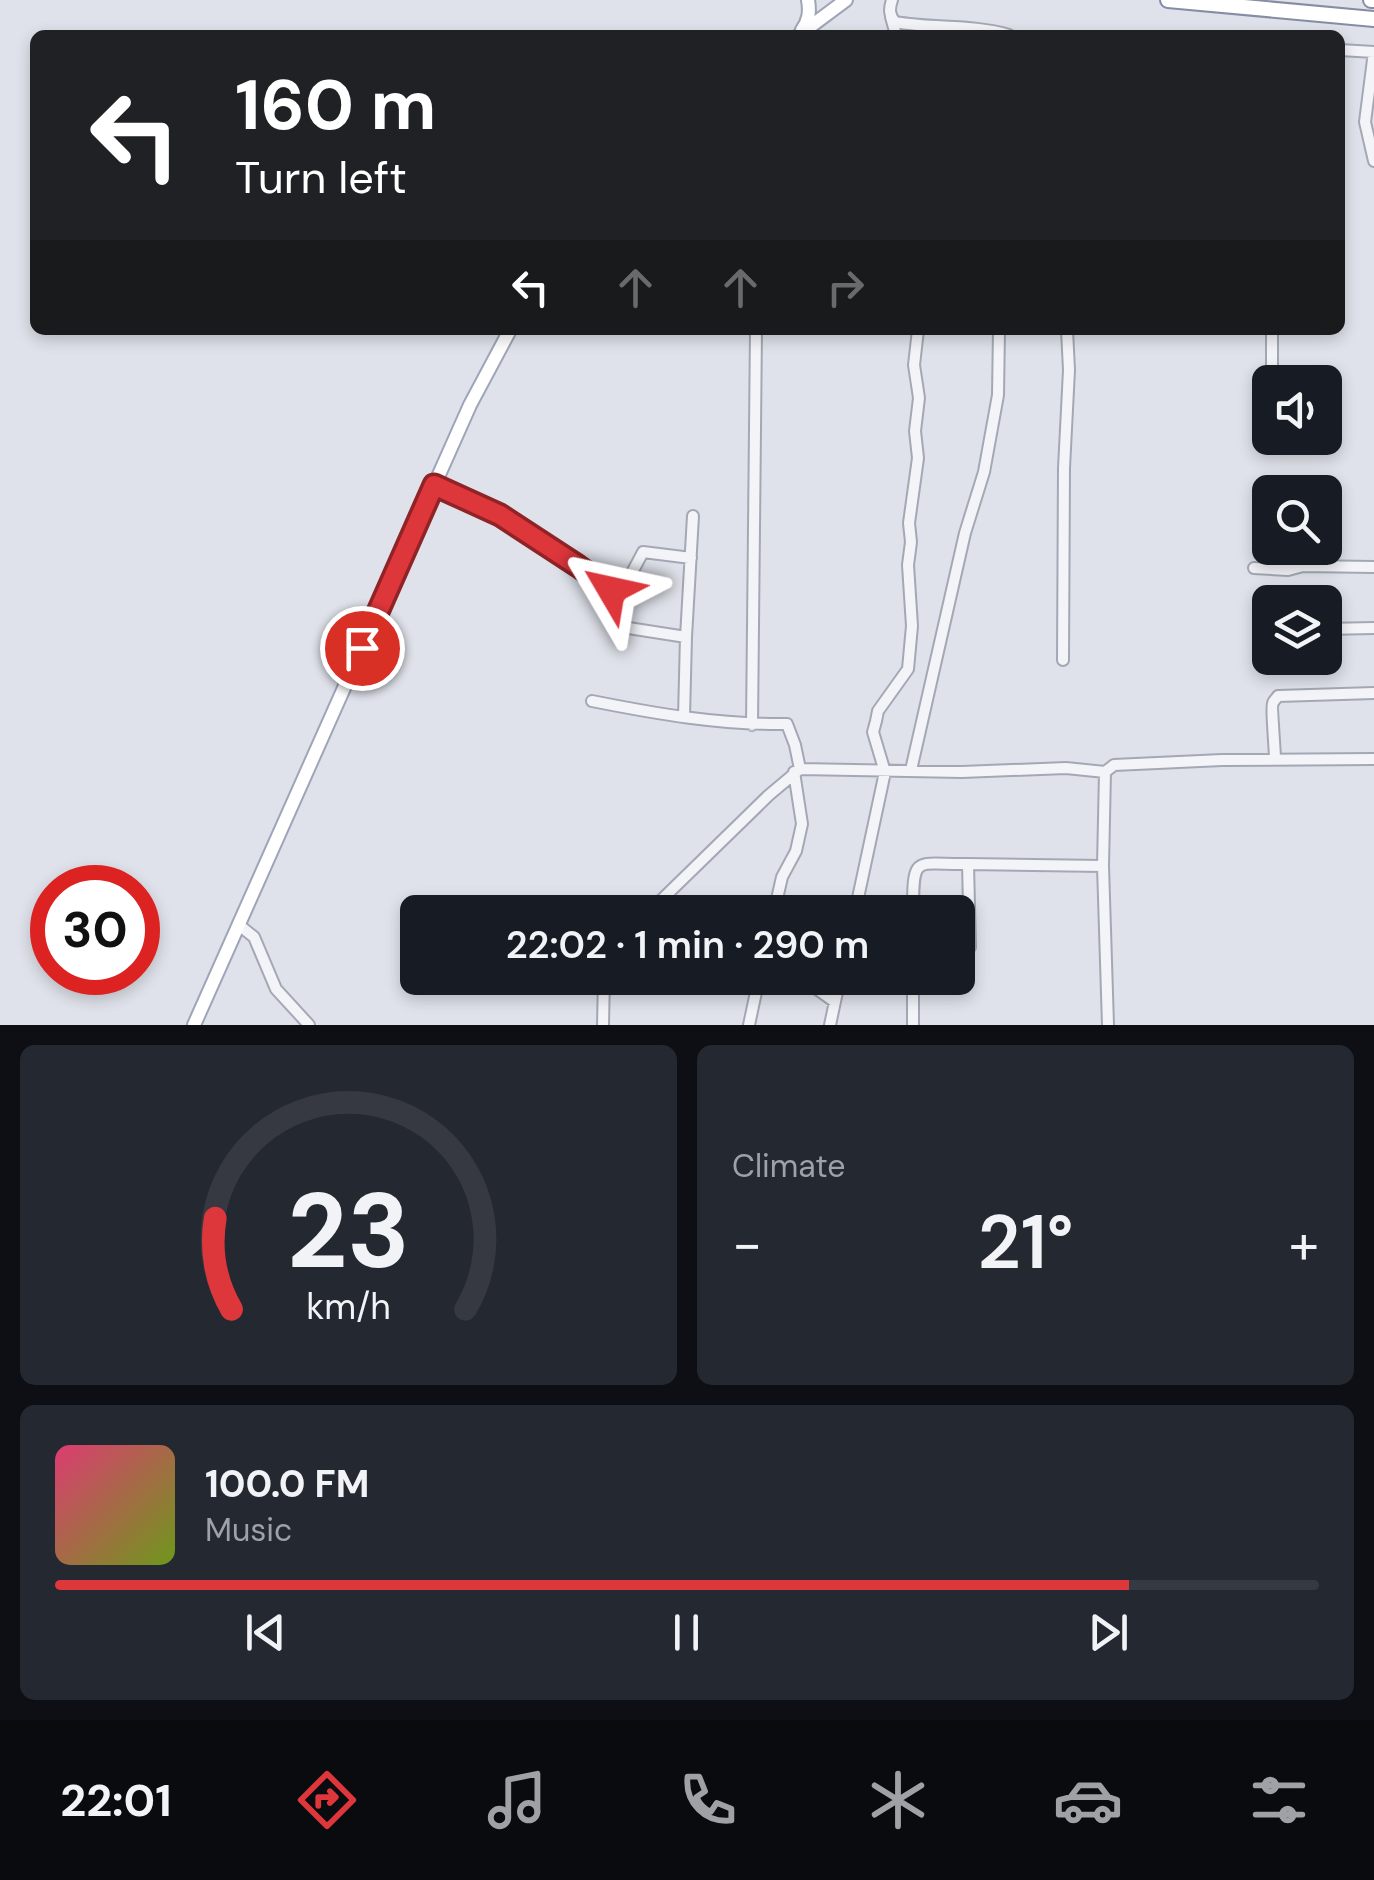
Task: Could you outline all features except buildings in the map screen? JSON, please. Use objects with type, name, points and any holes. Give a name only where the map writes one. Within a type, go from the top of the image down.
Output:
[{"type":"highway","points":[[1168,0],[1374,19]]},
{"type":"main road","points":[[802,30],[810,10],[808,0]]},
{"type":"main road","points":[[805,30],[846,0]]},
{"type":"main road","points":[[194,1025],[470,405],[507,335]]},
{"type":"street","points":[[892,0],[890,16],[894,30]]},
{"type":"street","points":[[890,16],[895,22],[919,30]]},
{"type":"street","points":[[954,30],[990,30]]},
{"type":"street","points":[[1345,50],[1374,52],[1364,122],[1374,161]]},
{"type":"street","points":[[752,725],[756,335]]},
{"type":"street","points":[[859,895],[885,772],[874,732],[876,720],[878,711],[908,669],[912,626],[909,523],[918,458],[914,364],[917,335]]},
{"type":"street","points":[[911,770],[965,533],[984,472],[998,396],[999,335]]},
{"type":"street","points":[[1063,660],[1067,335]]},
{"type":"street","points":[[1272,335],[1272,365]]},
{"type":"street","points":[[434,485],[500,515],[605,584],[618,599]]},
{"type":"street","points":[[684,717],[694,516]]},
{"type":"street","points":[[686,637],[622,628],[615,623],[613,613],[643,552],[691,558]]},
{"type":"street","points":[[1254,568],[1374,567]]},
{"type":"street","points":[[1342,629],[1374,628]]},
{"type":"street","points":[[1275,759],[1272,706],[1278,696],[1374,694]]},
{"type":"street","points":[[592,701],[684,717],[752,725],[787,724],[799,758],[802,824],[796,851],[782,877],[778,895]]},
{"type":"street","points":[[667,895],[797,770],[962,772],[1066,768],[1106,772],[1114,766],[1374,759]]},
{"type":"street","points":[[1106,772],[1103,866],[1108,1025]]},
{"type":"street","points":[[914,895],[917,868],[924,863],[1103,866]]},
{"type":"street","points":[[968,864],[969,895]]},
{"type":"street","points":[[239,925],[254,937],[276,989],[309,1025]]},
{"type":"street","points":[[602,1025],[603,995]]},
{"type":"street","points":[[749,1025],[755,995]]},
{"type":"street","points":[[825,995],[835,1002]]},
{"type":"street","points":[[830,1025],[836,995]]},
{"type":"street","points":[[913,995],[913,1025]]},
{"type":"route","points":[[362,648],[434,485],[500,515],[611,590]]}]
